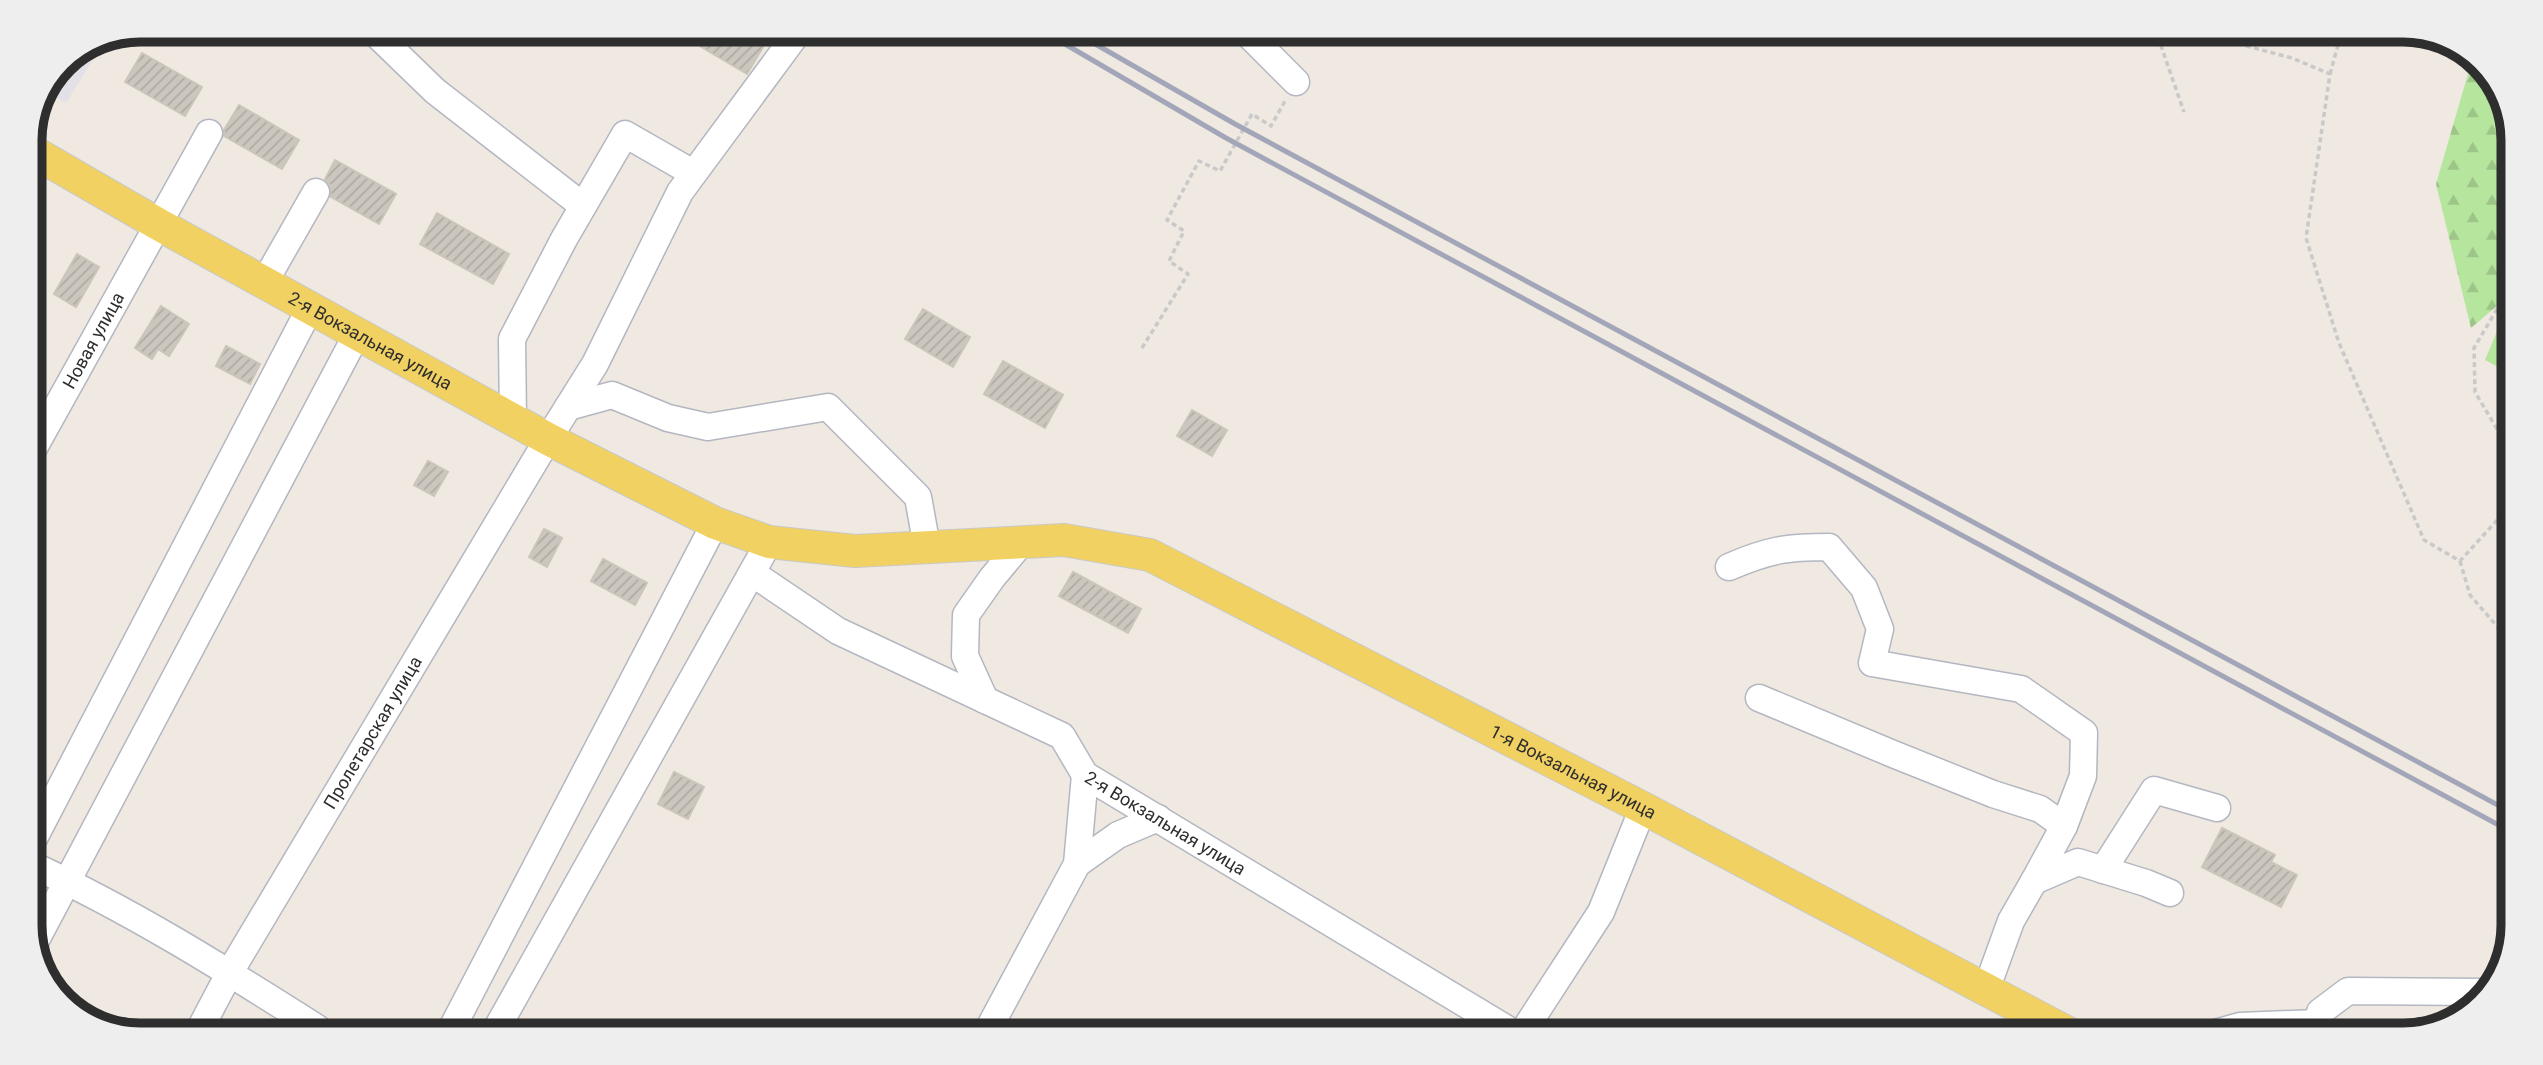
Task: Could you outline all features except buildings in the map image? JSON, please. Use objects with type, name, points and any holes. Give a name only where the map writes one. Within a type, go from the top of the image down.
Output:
[{"type":"main road","name":"2-я Вокзальная улица","points":[[42,157],[513,420],[715,523],[769,542],[855,551],[927,547]]},
{"type":"main road","name":"1-я Вокзальная улица","points":[[927,547],[1064,540],[1150,555],[1643,808],[1986,990],[2040,1023]]},
{"type":"street","points":[[384,42],[435,91],[583,206]]},
{"type":"street","name":"Пролетарская улица","points":[[203,1023],[230,972],[595,364],[680,191],[791,42]]},
{"type":"street","points":[[1256,42],[1296,82]]},
{"type":"street","name":"Новая улица","points":[[42,433],[209,133]]},
{"type":"street","points":[[513,420],[512,339],[625,134],[694,173]]},
{"type":"street","points":[[264,283],[316,192]]},
{"type":"street","points":[[42,823],[310,308]]},
{"type":"street","points":[[42,929],[357,334]]},
{"type":"street","points":[[568,407],[612,395],[668,418],[708,427],[828,407],[892,474],[918,497],[927,547]]},
{"type":"street","points":[[455,1023],[715,523]]},
{"type":"street","points":[[500,1023],[769,542]]},
{"type":"street","points":[[985,700],[965,656],[966,615],[1022,542]]},
{"type":"street","points":[[1729,568],[1759,554],[1790,547],[1829,547],[1864,588],[1880,629],[1872,663],[2021,689],[2084,733],[2083,776],[2064,826],[2011,921],[1986,990]]},
{"type":"street","name":"2-я Вокзальная улица","points":[[752,573],[838,631],[1062,736],[1085,775],[1497,1023]]},
{"type":"street","points":[[1759,698],[1968,784],[2040,809],[2064,826]]},
{"type":"street","points":[[992,1023],[1077,864],[1085,775]]},
{"type":"street","points":[[2104,870],[2154,790],[2217,808]]},
{"type":"street","points":[[1529,1023],[1601,912],[1643,808]]},
{"type":"street","points":[[1077,864],[1118,835],[1158,818]]},
{"type":"street","points":[[2034,881],[2078,862],[2170,893]]},
{"type":"street","points":[[42,869],[68,881],[230,972],[309,1023]]},
{"type":"street","points":[[2317,1023],[2320,1012],[2348,991],[2474,992]]},
{"type":"path","points":[[2160,42],[2185,113]]},
{"type":"path","points":[[2232,42],[2292,58],[2330,74]]},
{"type":"path","points":[[2339,42],[2330,74],[2306,238],[2339,343],[2424,540],[2459,561],[2470,595],[2501,631]]},
{"type":"path","points":[[1142,348],[1188,274],[1169,261],[1184,231],[1167,220],[1199,161],[1220,171],[1252,114],[1271,126],[1296,82]]},
{"type":"path","points":[[2501,301],[2474,348],[2475,392],[2501,435]]},
{"type":"path","points":[[2459,561],[2501,517]]},
{"type":"shaded area","points":[[98,52],[66,103],[53,96],[62,80],[75,66]]},
{"type":"green space","points":[[2470,68],[2491,97],[2501,134],[2501,302],[2471,328],[2436,184]]},
{"type":"green space","points":[[2501,322],[2501,369],[2485,360]]},
{"type":"railway","points":[[1061,42],[1226,138],[2501,826]]},
{"type":"railway","points":[[1092,42],[1235,124],[2501,807]]}]
